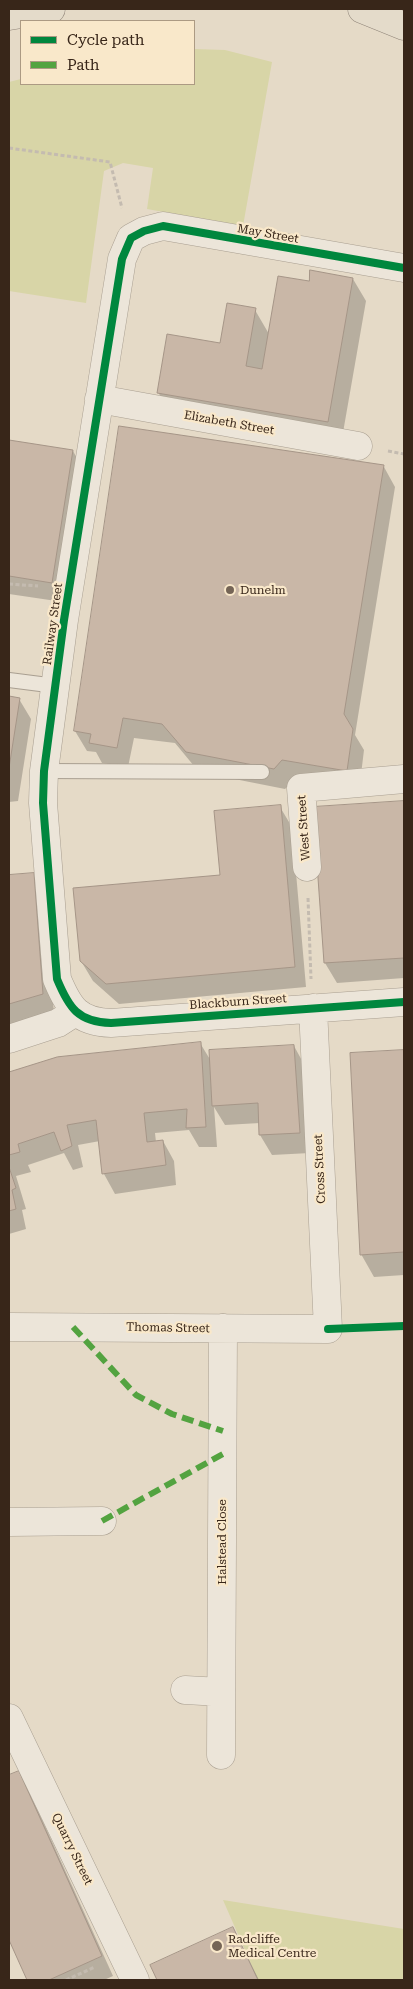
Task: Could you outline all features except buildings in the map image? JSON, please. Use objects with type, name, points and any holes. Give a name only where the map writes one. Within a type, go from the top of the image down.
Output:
[{"type":"main road","points":[[9,16],[51,9]]},
{"type":"main road","points":[[362,9],[404,26]]},
{"type":"street","name":"May Street","points":[[131,238],[144,230],[163,226],[404,268]]},
{"type":"street","name":"Railway Street","points":[[76,1012],[64,996],[57,979],[43,803],[44,771],[64,620],[122,259],[131,238]]},
{"type":"street","name":"Elizabeth Street","points":[[99,400],[358,446]]},
{"type":"street","name":"West Street","points":[[307,867],[301,788],[404,779]]},
{"type":"street","name":"Blackburn Street","points":[[76,1012],[87,1020],[111,1023],[404,1002]]},
{"type":"street","name":"Cross Street","points":[[313,1008],[328,1329]]},
{"type":"street","points":[[9,1039],[58,1024],[76,1012]]},
{"type":"street","name":"Thomas Street","points":[[9,1326],[328,1329]]},
{"type":"street","name":"Halstead Close","points":[[221,1755],[223,1328]]},
{"type":"street","points":[[9,1522],[102,1521]]},
{"type":"street","points":[[185,1690],[221,1692]]},
{"type":"street","name":"Quarry Street","points":[[9,1718],[136,1980]]},
{"type":"lane","points":[[9,680],[56,686]]},
{"type":"lane","points":[[44,771],[262,772]]},
{"type":"path","points":[[9,148],[110,162],[131,238]]},
{"type":"path","points":[[9,584],[33,586]]},
{"type":"path","points":[[307,867],[313,1008]]},
{"type":"shaded area","points":[[195,49],[225,50],[272,62],[243,226],[147,209],[153,168],[123,163],[104,171],[86,303],[9,291],[9,82],[20,79],[20,85],[195,85]]},
{"type":"shaded area","points":[[223,1900],[404,1929],[404,1980],[258,1980]]},
{"type":"marked path","points":[[73,1327],[136,1395],[172,1414],[223,1431]]},
{"type":"marked path","points":[[102,1521],[223,1454]]},
{"type":"cycle path","points":[[404,268],[163,226],[144,231],[131,238],[122,259],[64,620],[44,771],[43,803],[57,979],[71,1005],[76,1011],[90,1020],[111,1023],[404,1002]]},
{"type":"cycle path","points":[[328,1329],[404,1326]]},
{"type":"place","name":"Dunelm","points":[[230,590]]},
{"type":"place","name":"Radcliffe Medical Centre","points":[[217,1946]]}]
